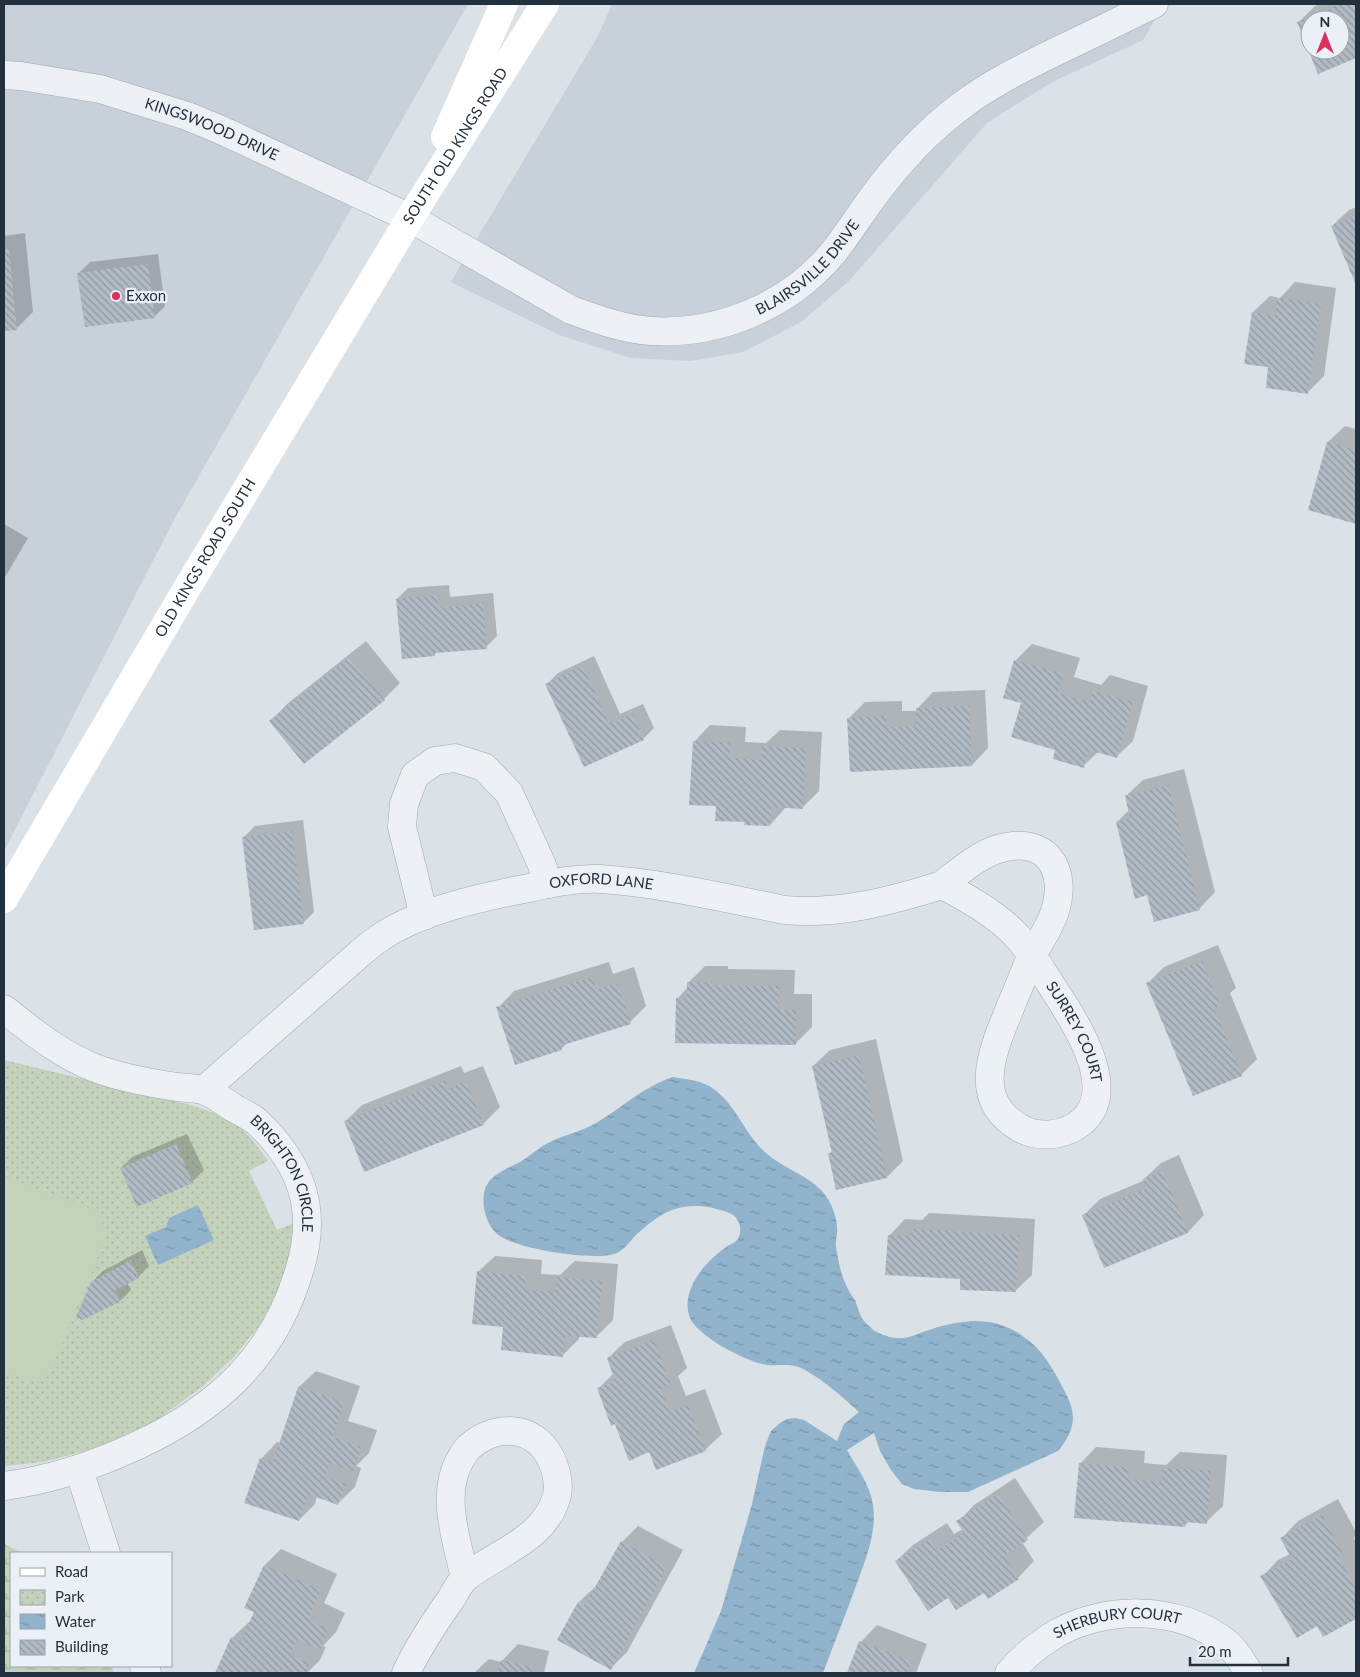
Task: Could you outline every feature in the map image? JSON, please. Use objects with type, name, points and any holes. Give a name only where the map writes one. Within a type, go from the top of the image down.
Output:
[{"type":"street","name":"SOUTH OLD KINGS ROAD","points":[[410,218],[504,4]]},
{"type":"street","name":"SOUTH OLD KINGS ROAD","points":[[410,218],[545,4]]},
{"type":"street","name":"BLAIRSVILLE DRIVE","points":[[410,218],[548,298],[590,317],[652,331],[688,330],[718,325],[765,307],[795,289],[820,268],[833,254],[869,202],[904,157],[960,106],[1005,77],[1154,4]]},
{"type":"street","name":"KINGSWOOD DRIVE","points":[[4,75],[100,89],[187,116],[410,218]]},
{"type":"street","name":"OLD KINGS ROAD SOUTH","points":[[4,899],[190,583],[410,218]]},
{"type":"street","points":[[424,916],[402,827],[404,804],[415,775],[436,761],[455,758],[484,767],[508,794],[542,865],[548,884]]},
{"type":"street","name":"OXFORD LANE","points":[[204,1090],[379,938],[424,916],[501,893],[548,884],[599,879],[653,885],[785,910],[806,912],[870,904],[904,897],[942,885],[980,858],[997,849],[1028,846],[1042,851],[1053,862],[1058,876],[1059,894],[1054,913],[1032,956]]},
{"type":"street","points":[[942,885],[960,894],[995,917],[1015,934],[1032,956]]},
{"type":"street","name":"SURREY COURT","points":[[1032,956],[1068,1012],[1085,1043],[1094,1065],[1097,1087],[1094,1104],[1088,1116],[1077,1125],[1065,1131],[1049,1134],[1027,1132],[1005,1117],[995,1103],[990,1086],[989,1068],[994,1048],[1032,956]]},
{"type":"street","name":"BRIGHTON CIRCLE","points":[[4,1009],[45,1040],[95,1068],[143,1081],[204,1090],[255,1120],[283,1152],[300,1182],[305,1198],[308,1233],[306,1251],[282,1318],[253,1361],[236,1380],[218,1395],[177,1426],[116,1455],[79,1470],[21,1484],[4,1486]]},
{"type":"street","points":[[406,1673],[431,1626],[465,1578],[513,1548],[537,1530],[551,1512],[558,1493],[556,1471],[550,1453],[537,1438],[520,1432],[503,1431],[480,1438],[466,1449],[454,1471],[451,1492],[453,1521],[465,1578]]},
{"type":"street","points":[[79,1470],[106,1552]]},
{"type":"street","name":"SHERBURY COURT","points":[[1009,1673],[1029,1653],[1050,1637],[1080,1623],[1113,1615],[1146,1614],[1178,1618],[1207,1629],[1231,1646],[1249,1673]]},
{"type":"shaded area","points":[[4,4],[468,4],[175,518],[4,851]]},
{"type":"shaded area","points":[[612,4],[1164,4],[1143,40],[1052,82],[987,123],[848,282],[801,322],[743,352],[691,361],[631,358],[559,335],[451,282],[598,36]]},
{"type":"green space","points":[[4,1060],[191,1105],[229,1120],[245,1132],[268,1161],[249,1171],[277,1230],[296,1222],[285,1278],[266,1318],[233,1358],[203,1386],[154,1422],[93,1449],[43,1462],[4,1466]]},
{"type":"green space","points":[[4,1176],[99,1212],[106,1237],[49,1374],[30,1381],[4,1371]]},
{"type":"green space","points":[[4,1544],[20,1552],[10,1552],[10,1667],[112,1667],[114,1673],[4,1673]]},
{"type":"water","points":[[673,1077],[700,1082],[709,1086],[726,1100],[757,1144],[765,1152],[815,1184],[822,1191],[830,1202],[835,1217],[837,1230],[836,1247],[843,1278],[866,1323],[878,1333],[900,1338],[971,1321],[984,1321],[1009,1328],[1022,1335],[1044,1356],[1064,1390],[1072,1411],[1073,1418],[1070,1431],[1058,1451],[968,1492],[940,1492],[914,1489],[902,1484],[880,1451],[874,1433],[847,1450],[869,1490],[874,1515],[872,1535],[864,1564],[823,1673],[694,1673],[721,1611],[752,1504],[765,1446],[771,1431],[787,1419],[795,1418],[804,1420],[837,1441],[844,1424],[859,1412],[832,1388],[801,1368],[767,1365],[748,1359],[714,1341],[696,1327],[691,1320],[688,1300],[691,1289],[695,1280],[709,1262],[726,1247],[735,1242],[740,1235],[740,1228],[736,1217],[728,1212],[701,1206],[680,1208],[662,1215],[653,1221],[617,1253],[592,1256],[556,1253],[520,1245],[497,1234],[488,1222],[485,1212],[485,1189],[491,1179],[548,1143],[596,1123],[652,1086]]},
{"type":"water","points":[[198,1205],[214,1240],[158,1265],[145,1236],[166,1227],[169,1218]]},
{"type":"building","points":[[1333,4],[1356,4],[1356,58],[1318,74],[1312,60],[1350,60],[1350,10],[1327,10],[1334,7]]},
{"type":"building","points":[[1356,215],[1356,285],[1331,226]]},
{"type":"building","points":[[9,249],[17,330],[4,331],[4,250]]},
{"type":"building","name":"Exxon","points":[[148,264],[155,318],[85,327],[77,273]]},
{"type":"building","points":[[1277,298],[1321,304],[1308,394],[1266,388],[1268,367],[1244,364],[1252,312],[1275,316]]},
{"type":"building","points":[[1327,442],[1356,450],[1356,524],[1308,510]]},
{"type":"building","points":[[438,595],[439,608],[483,603],[487,649],[435,653],[435,656],[402,659],[396,599]]},
{"type":"building","points":[[349,657],[385,700],[304,764],[269,721]]},
{"type":"building","points":[[1014,660],[1064,674],[1058,693],[1089,702],[1093,691],[1133,702],[1117,758],[1089,750],[1084,768],[1053,759],[1055,750],[1011,737],[1021,703],[1003,698]]},
{"type":"building","points":[[583,666],[609,724],[632,714],[644,740],[584,767],[545,684]]},
{"type":"building","points":[[969,706],[972,766],[850,772],[847,718],[886,716],[886,727],[916,726],[916,708]]},
{"type":"building","points":[[693,741],[730,743],[729,758],[761,760],[762,746],[806,748],[803,809],[771,807],[770,826],[744,825],[745,822],[715,821],[716,806],[689,805]]},
{"type":"building","points":[[1168,785],[1200,910],[1154,922],[1147,895],[1135,899],[1116,822],[1130,818],[1125,796]]},
{"type":"building","points":[[292,831],[304,924],[254,930],[242,837]]},
{"type":"building","points":[[1202,961],[1220,1006],[1214,1008],[1242,1076],[1193,1096],[1146,983]]},
{"type":"building","points":[[592,977],[596,990],[617,983],[631,1024],[560,1046],[562,1050],[515,1065],[496,1007]]},
{"type":"building","points":[[687,982],[712,982],[712,985],[779,986],[778,1010],[796,1010],[796,1045],[675,1043],[676,998],[687,998]]},
{"type":"building","points":[[859,1055],[887,1178],[836,1190],[828,1153],[832,1153],[812,1066]]},
{"type":"building","points":[[445,1081],[448,1089],[466,1081],[484,1125],[364,1172],[344,1121]]},
{"type":"building","points":[[176,1144],[193,1183],[137,1207],[120,1168]]},
{"type":"building","points":[[1162,1171],[1188,1233],[1104,1268],[1082,1215],[1147,1188],[1143,1179]]},
{"type":"building","points":[[911,1229],[1019,1235],[1016,1292],[960,1290],[960,1279],[885,1275],[888,1235],[910,1236]]},
{"type":"building","points":[[131,1260],[139,1278],[115,1290],[120,1302],[82,1320],[76,1317],[91,1282]]},
{"type":"building","points":[[477,1271],[526,1276],[525,1290],[555,1292],[557,1277],[602,1281],[597,1338],[565,1336],[563,1357],[501,1350],[503,1327],[472,1324]]},
{"type":"building","points":[[654,1340],[671,1385],[661,1389],[670,1412],[688,1405],[706,1451],[656,1470],[649,1452],[629,1461],[615,1424],[611,1426],[597,1388],[615,1381],[607,1358]]},
{"type":"building","points":[[298,1387],[345,1402],[332,1437],[361,1447],[353,1471],[330,1463],[325,1477],[346,1484],[338,1505],[308,1494],[299,1521],[244,1503],[260,1458],[273,1462]]},
{"type":"building","points":[[1079,1463],[1129,1467],[1128,1479],[1161,1482],[1162,1468],[1211,1471],[1207,1524],[1185,1522],[1185,1527],[1074,1518]]},
{"type":"building","points":[[998,1494],[1028,1540],[1004,1556],[1019,1579],[988,1599],[984,1593],[956,1610],[948,1598],[928,1611],[895,1561],[930,1539],[937,1550],[964,1533],[956,1521]]},
{"type":"building","points":[[1322,1515],[1342,1552],[1337,1554],[1356,1589],[1356,1619],[1323,1637],[1317,1626],[1297,1638],[1260,1576],[1292,1559],[1280,1538]]},
{"type":"building","points":[[621,1541],[667,1567],[611,1670],[557,1640],[578,1602],[585,1605]]},
{"type":"building","points":[[264,1565],[321,1590],[308,1620],[329,1629],[320,1650],[297,1640],[290,1655],[310,1664],[306,1673],[293,1673],[283,1669],[282,1673],[215,1673],[231,1637],[241,1642],[254,1612],[244,1608]]},
{"type":"building","points":[[859,1641],[911,1661],[907,1673],[847,1673]]},
{"type":"building","points":[[501,1660],[533,1667],[532,1673],[497,1673]]},
{"type":"place","name":"Exxon","points":[[116,296]]}]
